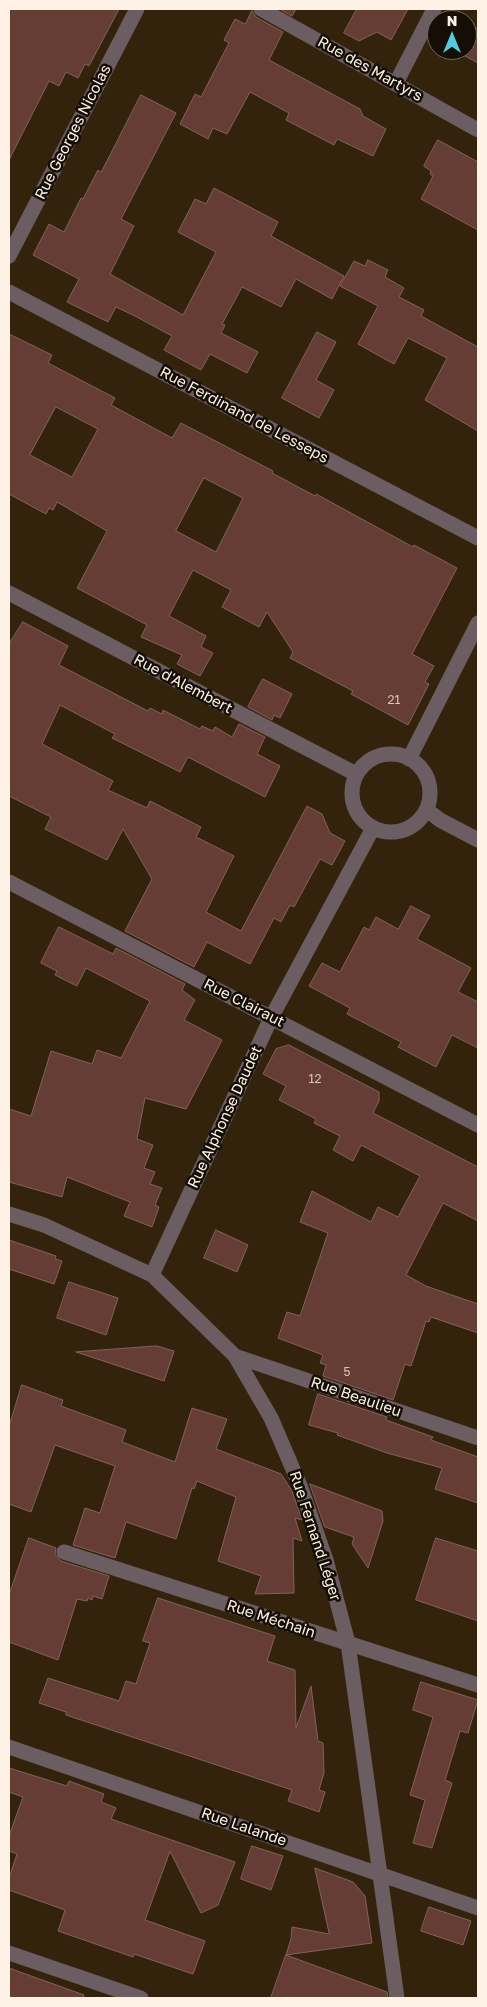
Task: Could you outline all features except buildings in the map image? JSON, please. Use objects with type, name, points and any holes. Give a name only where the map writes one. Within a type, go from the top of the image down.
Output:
[{"type":"street","name":"Rue Georges Nicolas","points":[[9,256],[137,9]]},
{"type":"street","name":"Rue des Martyrs","points":[[261,9],[478,130]]},
{"type":"street","points":[[396,83],[434,9]]},
{"type":"street","name":"Rue Ferdinand de Lesseps","points":[[9,292],[478,538]]},
{"type":"street","name":"Rue d'Alembert","points":[[9,593],[356,774]]},
{"type":"street","points":[[409,759],[478,623]]},
{"type":"street","points":[[395,754],[409,759],[422,769],[428,780],[430,796],[426,810],[418,821],[404,830],[387,832],[373,828],[360,818],[353,805],[352,788],[356,774],[367,762],[379,756],[395,754]]},
{"type":"street","points":[[426,810],[440,820],[478,840]]},
{"type":"street","name":"Rue Alphonse Daudet","points":[[152,1276],[271,1018],[373,828]]},
{"type":"street","name":"Rue Clairaut","points":[[9,882],[478,1126]]},
{"type":"street","name":"Rue Fernand Léger","points":[[9,1214],[44,1225],[152,1276],[234,1356],[272,1418],[301,1488],[326,1560],[348,1644],[397,1998]]},
{"type":"street","name":"Rue Beaulieu","points":[[234,1356],[478,1438]]},
{"type":"street","name":"Rue Méchain","points":[[64,1552],[478,1685]]},
{"type":"street","name":"Rue Lalande","points":[[9,1747],[478,1908]]},
{"type":"street","points":[[9,1953],[141,1998]]}]
